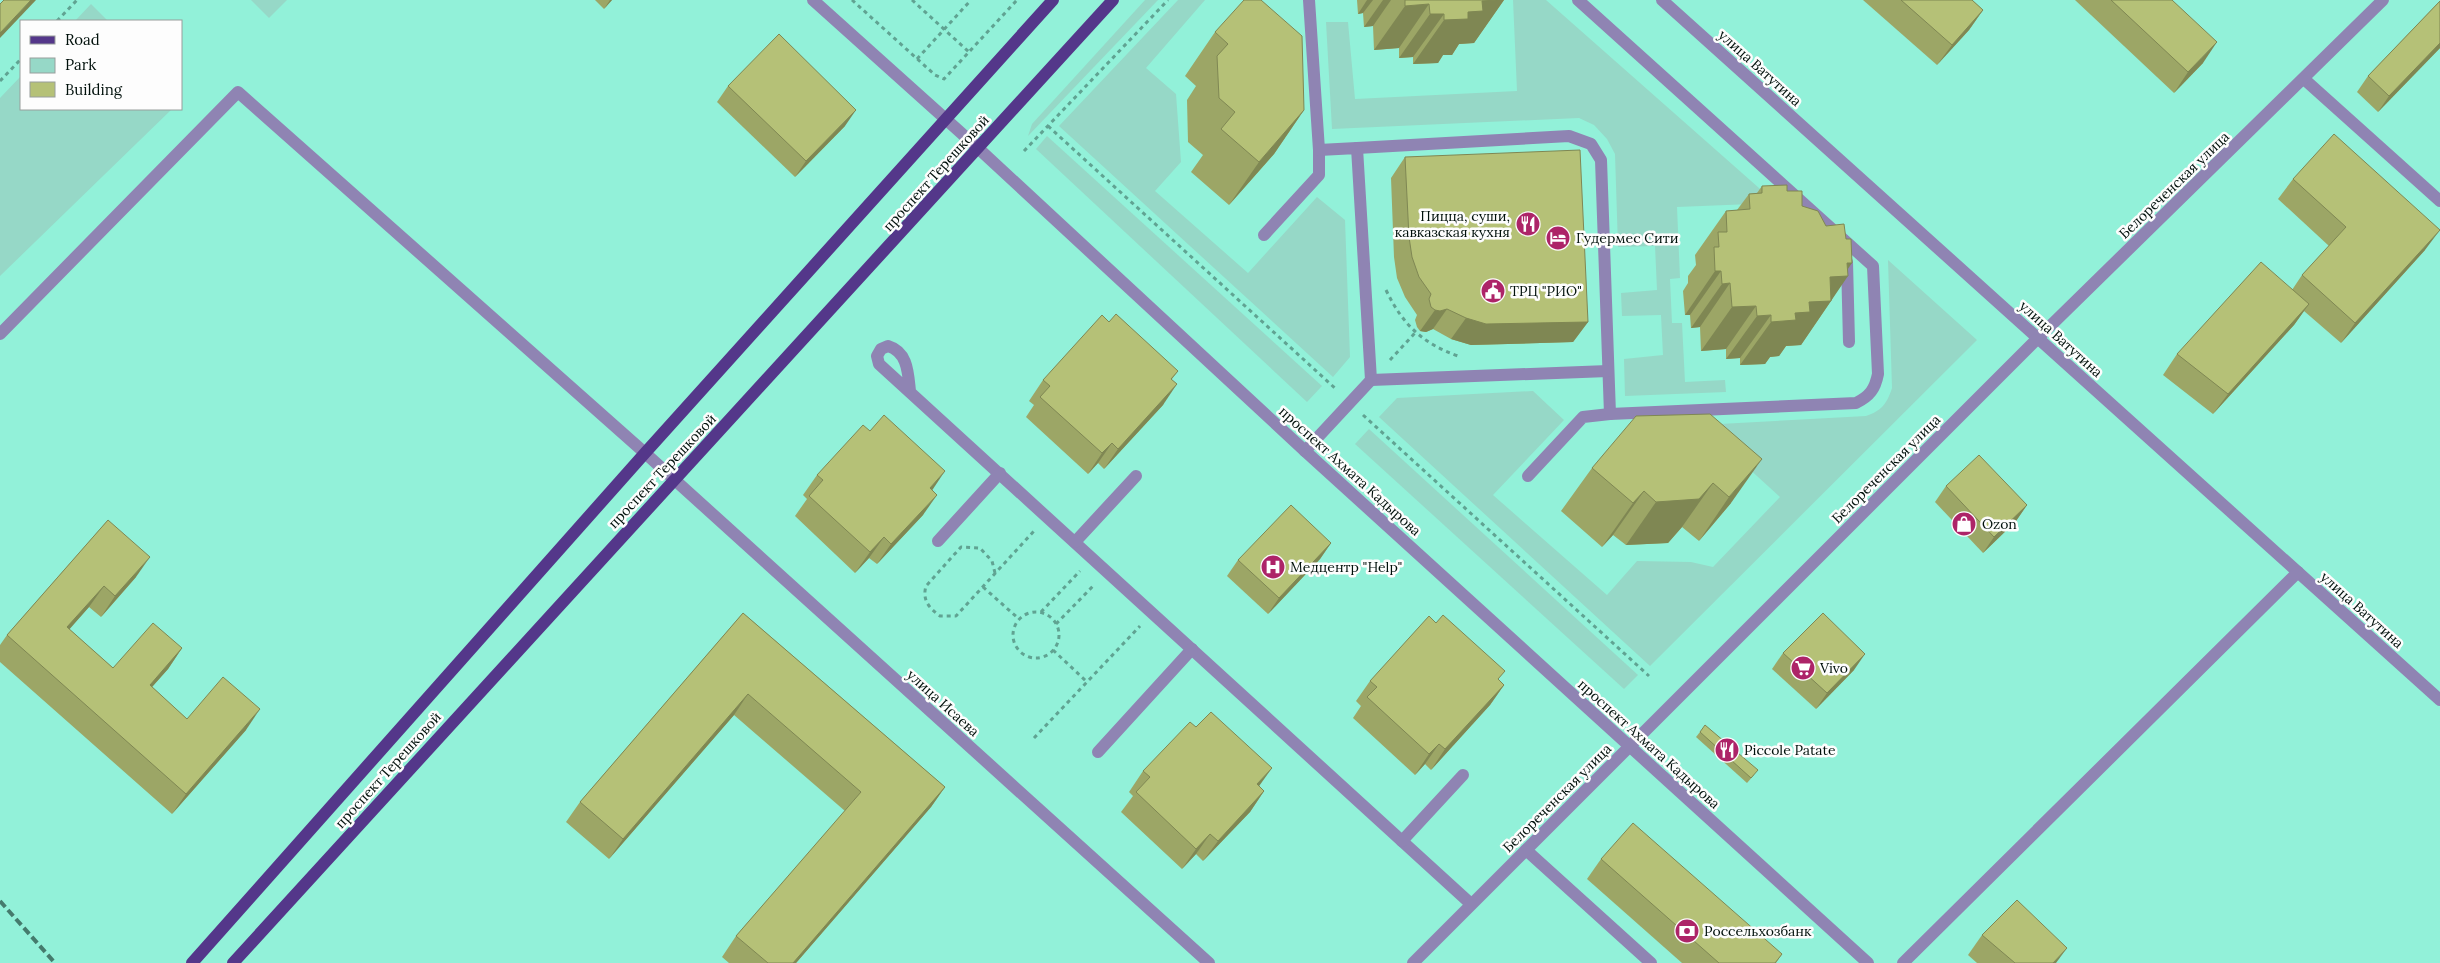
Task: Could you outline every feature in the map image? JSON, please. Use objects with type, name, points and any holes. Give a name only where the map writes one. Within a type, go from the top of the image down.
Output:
[{"type":"main road","name":"проспект Терешковой","points":[[192,963],[645,453],[1053,0]]},
{"type":"main road","name":"проспект Терешковой","points":[[233,963],[979,149],[1113,0]]},
{"type":"street","name":"проспект Ахмата Кадырова","points":[[813,0],[963,134],[1305,451],[1868,963]]},
{"type":"street","points":[[1264,235],[1319,175],[1309,0]]},
{"type":"street","points":[[1528,476],[1583,417],[1610,414],[1856,403],[1867,397],[1875,386],[1878,374],[1873,266],[1578,0]]},
{"type":"street","name":"улица Ватутина","points":[[1662,0],[2440,700]]},
{"type":"street","name":"Белореченская улица","points":[[1413,963],[2038,338],[2383,0]]},
{"type":"street","points":[[2304,79],[2440,201]]},
{"type":"street","name":"улица Исаева","points":[[0,334],[238,92],[645,453],[1209,963]]},
{"type":"street","points":[[1319,150],[1569,136],[1590,144],[1601,160],[1610,414]]},
{"type":"street","points":[[1357,148],[1371,380]]},
{"type":"street","points":[[1846,242],[1849,342]]},
{"type":"street","points":[[1305,451],[1371,380],[1608,371]]},
{"type":"street","points":[[910,391],[1471,904]]},
{"type":"street","points":[[938,542],[1000,473]]},
{"type":"street","points":[[1075,542],[1136,476]]},
{"type":"street","points":[[1903,963],[2298,572]]},
{"type":"street","points":[[1098,752],[1192,649]]},
{"type":"street","points":[[1402,841],[1463,775]]},
{"type":"street","points":[[1526,850],[1651,963]]},
{"type":"path","points":[[58,20],[78,0]]},
{"type":"path","points":[[852,0],[935,75],[944,79],[1017,0]]},
{"type":"path","points":[[912,0],[969,52]]},
{"type":"path","points":[[917,59],[971,0]]},
{"type":"path","points":[[1024,151],[1168,0]]},
{"type":"path","points":[[0,81],[20,60]]},
{"type":"path","points":[[1384,286],[1396,312],[1415,333],[1438,349],[1465,358]]},
{"type":"path","points":[[1371,380],[1415,333]]},
{"type":"path","points":[[995,573],[992,561],[980,548],[961,547],[926,586],[924,594],[926,602],[932,610],[946,618],[956,616],[1036,528]]},
{"type":"path","points":[[1041,612],[1081,570]]},
{"type":"path","points":[[1056,624],[1096,584]]},
{"type":"path","points":[[983,587],[1019,619]]},
{"type":"path","points":[[1041,612],[1052,618],[1056,624],[1058,640],[1053,650],[1037,657],[1020,651],[1013,636],[1019,619],[1029,613],[1041,612]]},
{"type":"path","points":[[1034,738],[1141,626]]},
{"type":"path","points":[[1053,650],[1087,682]]},
{"type":"green space","points":[[251,0],[287,0],[269,18]]},
{"type":"green space","points":[[1145,0],[1158,0],[1028,136],[1032,124]]},
{"type":"green space","points":[[1178,0],[1205,0],[1146,68],[1176,94],[1181,162],[1155,191],[1248,273],[1317,197],[1345,220],[1350,357],[1333,377],[1059,126]]},
{"type":"green space","points":[[1513,0],[1546,0],[1776,203],[1677,207],[1680,278],[1670,279],[1672,323],[1682,323],[1685,382],[1725,380],[1726,392],[1625,396],[1624,359],[1663,355],[1661,315],[1622,316],[1621,293],[1657,290],[1655,246],[1618,247],[1615,154],[1607,139],[1594,125],[1579,118],[1332,129],[1326,22],[1348,22],[1355,99],[1517,91]]},
{"type":"green space","points":[[91,4],[107,20],[76,20]]},
{"type":"green space","points":[[20,77],[20,110],[171,110],[0,276],[0,98]]},
{"type":"green space","points":[[1047,136],[1322,386],[1307,402],[1036,149]]},
{"type":"green space","points":[[1888,260],[1977,340],[1650,666],[1379,417],[1397,398],[1533,391],[1564,420],[1493,495],[1607,595],[1637,561],[1691,562],[1713,567],[1780,497],[1701,425],[1866,416],[1880,409],[1886,403],[1892,388]]},
{"type":"green space","points":[[1369,429],[1638,675],[1624,689],[1355,444]]},
{"type":"building","points":[[4,0],[31,0],[0,33],[0,4]]},
{"type":"building","points":[[1244,0],[1261,0],[1302,36],[1304,110],[1259,162],[1221,129],[1235,112],[1219,98],[1217,56],[1228,44],[1215,32]]},
{"type":"building","points":[[1405,0],[1497,0],[1482,1],[1483,11],[1468,12],[1468,19],[1444,20],[1444,14],[1430,14],[1429,4],[1405,6]]},
{"type":"building","points":[[1901,0],[1972,0],[1983,10],[1952,45]]},
{"type":"building","points":[[2111,0],[2172,0],[2217,42],[2188,72]]},
{"type":"building","points":[[2440,1],[2440,43],[2389,96],[2368,76]]},
{"type":"building","points":[[779,34],[856,110],[806,161],[728,86]]},
{"type":"building","points":[[2334,134],[2440,230],[2355,323],[2302,275],[2346,227],[2293,179]]},
{"type":"building","points":[[1580,150],[1588,322],[1486,324],[1466,318],[1447,309],[1440,311],[1431,307],[1429,299],[1431,294],[1419,277],[1412,257],[1409,237],[1405,157]]},
{"type":"building","points":[[1787,185],[1787,191],[1802,191],[1802,206],[1818,211],[1826,226],[1844,224],[1846,239],[1851,239],[1852,263],[1847,263],[1848,276],[1830,277],[1831,301],[1809,302],[1810,312],[1795,313],[1796,320],[1771,322],[1771,315],[1757,316],[1756,306],[1732,307],[1730,283],[1722,284],[1721,271],[1715,271],[1714,247],[1719,247],[1718,232],[1727,232],[1726,211],[1750,209],[1749,194],[1762,193],[1762,186]]},
{"type":"building","points":[[2261,262],[2309,304],[2228,394],[2177,354]]},
{"type":"building","points":[[1116,314],[1178,371],[1171,379],[1177,384],[1118,449],[1112,443],[1102,453],[1040,397],[1050,386],[1043,380],[1102,315],[1109,322]]},
{"type":"building","points":[[1710,414],[1762,459],[1729,497],[1713,483],[1699,499],[1656,502],[1644,491],[1633,503],[1592,468],[1636,416]]},
{"type":"building","points":[[884,415],[945,471],[930,488],[937,495],[891,544],[884,537],[870,552],[809,496],[823,480],[817,475],[863,425],[870,431]]},
{"type":"building","points":[[1979,455],[2027,505],[1994,537],[1946,486]]},
{"type":"building","name":"Медцентр \"Help\"","points":[[1291,505],[1331,543],[1279,598],[1238,560]]},
{"type":"building","points":[[108,520],[150,557],[115,596],[104,586],[67,627],[113,668],[153,623],[182,648],[150,685],[187,719],[223,677],[260,709],[186,794],[7,635]]},
{"type":"building","points":[[743,613],[945,787],[793,963],[768,963],[736,936],[861,792],[748,694],[623,839],[580,802]]},
{"type":"building","points":[[1823,613],[1865,654],[1827,693],[1783,653]]},
{"type":"building","points":[[1443,615],[1505,671],[1498,679],[1504,685],[1445,749],[1439,744],[1429,754],[1367,697],[1377,687],[1370,681],[1429,616],[1436,623]]},
{"type":"building","points":[[1211,712],[1272,768],[1257,784],[1264,791],[1218,841],[1210,834],[1196,849],[1136,792],[1150,777],[1143,771],[1190,722],[1196,727]]},
{"type":"building","points":[[1705,725],[1758,770],[1751,778],[1700,732]]},
{"type":"building","points":[[1633,823],[1782,954],[1775,963],[1719,963],[1601,859]]},
{"type":"building","points":[[2017,900],[2067,948],[2053,963],[2015,963],[1982,935]]},
{"type":"railway","points":[[0,901],[55,963]]},
{"type":"place","name":"Пицца, суши, кавказская кухня","points":[[1528,224]]},
{"type":"place","name":"Гудермес Сити","points":[[1558,238]]},
{"type":"place","name":"ТРЦ \"РИО\"","points":[[1493,291]]},
{"type":"place","name":"Ozon","points":[[1964,524]]},
{"type":"place","name":"Медцентр \"Help\"","points":[[1273,567]]},
{"type":"place","name":"Vivo","points":[[1803,668]]},
{"type":"place","name":"Piccole Patate","points":[[1727,750]]},
{"type":"place","name":"Россельхозбанк","points":[[1687,931]]}]
